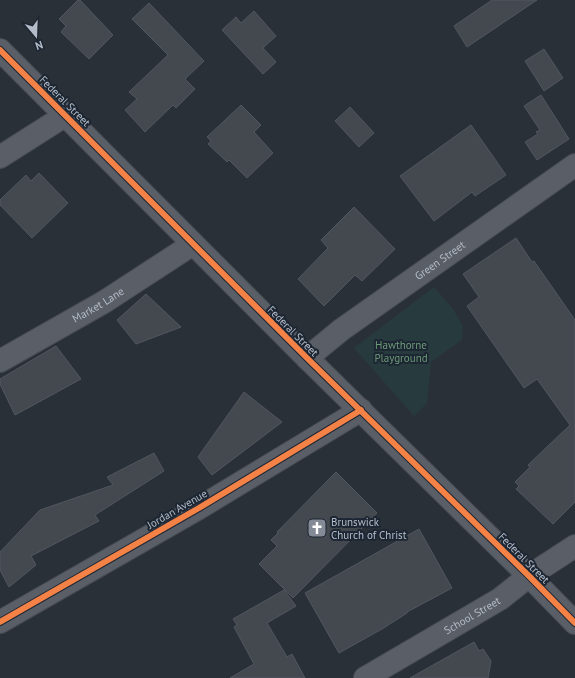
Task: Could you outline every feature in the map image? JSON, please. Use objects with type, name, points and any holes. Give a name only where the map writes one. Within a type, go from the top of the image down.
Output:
[{"type":"street","name":"Federal Street","points":[[0,50],[192,244],[575,623]]},
{"type":"street","points":[[0,157],[66,115]]},
{"type":"street","name":"Green Street","points":[[307,358],[341,330],[575,165]]},
{"type":"street","name":"Market Lane","points":[[0,361],[104,302],[192,244]]},
{"type":"street","name":"Jordan Avenue","points":[[0,622],[199,508],[360,410]]},
{"type":"street","name":"School Street","points":[[365,678],[500,599],[529,576],[575,546]]},
{"type":"green space","name":"Hawthorne Playground","points":[[434,287],[453,309],[463,326],[462,340],[431,362],[427,403],[414,416],[354,348]]},
{"type":"building","points":[[78,0],[80,0],[113,35],[89,59],[61,32],[66,26],[59,19]]},
{"type":"building","points":[[492,0],[537,0],[467,47],[454,26]]},
{"type":"building","points":[[149,3],[204,61],[185,79],[195,89],[176,108],[173,105],[145,132],[125,110],[137,99],[129,92],[168,55],[132,19]]},
{"type":"building","points":[[254,11],[276,36],[263,48],[276,62],[263,74],[222,30],[236,17],[241,23]]},
{"type":"building","points":[[544,49],[563,78],[544,91],[525,61]]},
{"type":"building","points":[[541,95],[569,139],[537,160],[525,142],[538,134],[536,132],[540,130],[524,106]]},
{"type":"building","points":[[241,105],[261,125],[254,132],[273,153],[247,178],[229,160],[227,162],[208,144],[211,141],[207,137]]},
{"type":"building","points":[[350,107],[374,133],[359,147],[335,121]]},
{"type":"building","points":[[471,125],[506,175],[475,196],[472,192],[434,221],[400,176]]},
{"type":"building","points":[[39,173],[68,203],[32,238],[0,205],[0,200],[26,175],[31,181]]},
{"type":"building","points":[[354,207],[395,249],[362,281],[355,275],[324,306],[298,279],[328,248],[321,240]]},
{"type":"building","points":[[516,238],[575,320],[575,502],[553,524],[516,489],[519,486],[515,482],[530,467],[528,465],[570,425],[537,379],[524,388],[467,306],[479,297],[463,274]]},
{"type":"building","points":[[146,294],[181,327],[136,344],[117,320]]},
{"type":"building","points":[[56,346],[81,379],[15,415],[0,384],[0,379]]},
{"type":"building","points":[[244,392],[282,422],[212,475],[198,457]]},
{"type":"building","points":[[154,453],[164,471],[95,515],[99,521],[31,556],[36,565],[9,587],[0,570],[0,552],[40,510],[113,485],[107,477]]},
{"type":"building","name":"Brunswick Church of Christ","points":[[336,472],[377,513],[293,598],[259,564],[277,546],[271,540],[278,533],[277,532]]},
{"type":"building","points":[[419,529],[452,588],[407,612],[382,629],[339,653],[305,593]]},
{"type":"building","points":[[284,590],[296,606],[267,623],[287,657],[292,654],[305,678],[230,678],[254,664],[234,627],[237,625],[233,619]]},
{"type":"building","points":[[474,642],[479,651],[483,649],[491,661],[488,678],[410,678]]},
{"type":"cycle path","points":[[0,50],[307,358],[575,623]]},
{"type":"cycle path","points":[[0,622],[199,508],[361,410]]},
{"type":"place","name":"Brunswick Church of Christ","points":[[317,528]]}]
